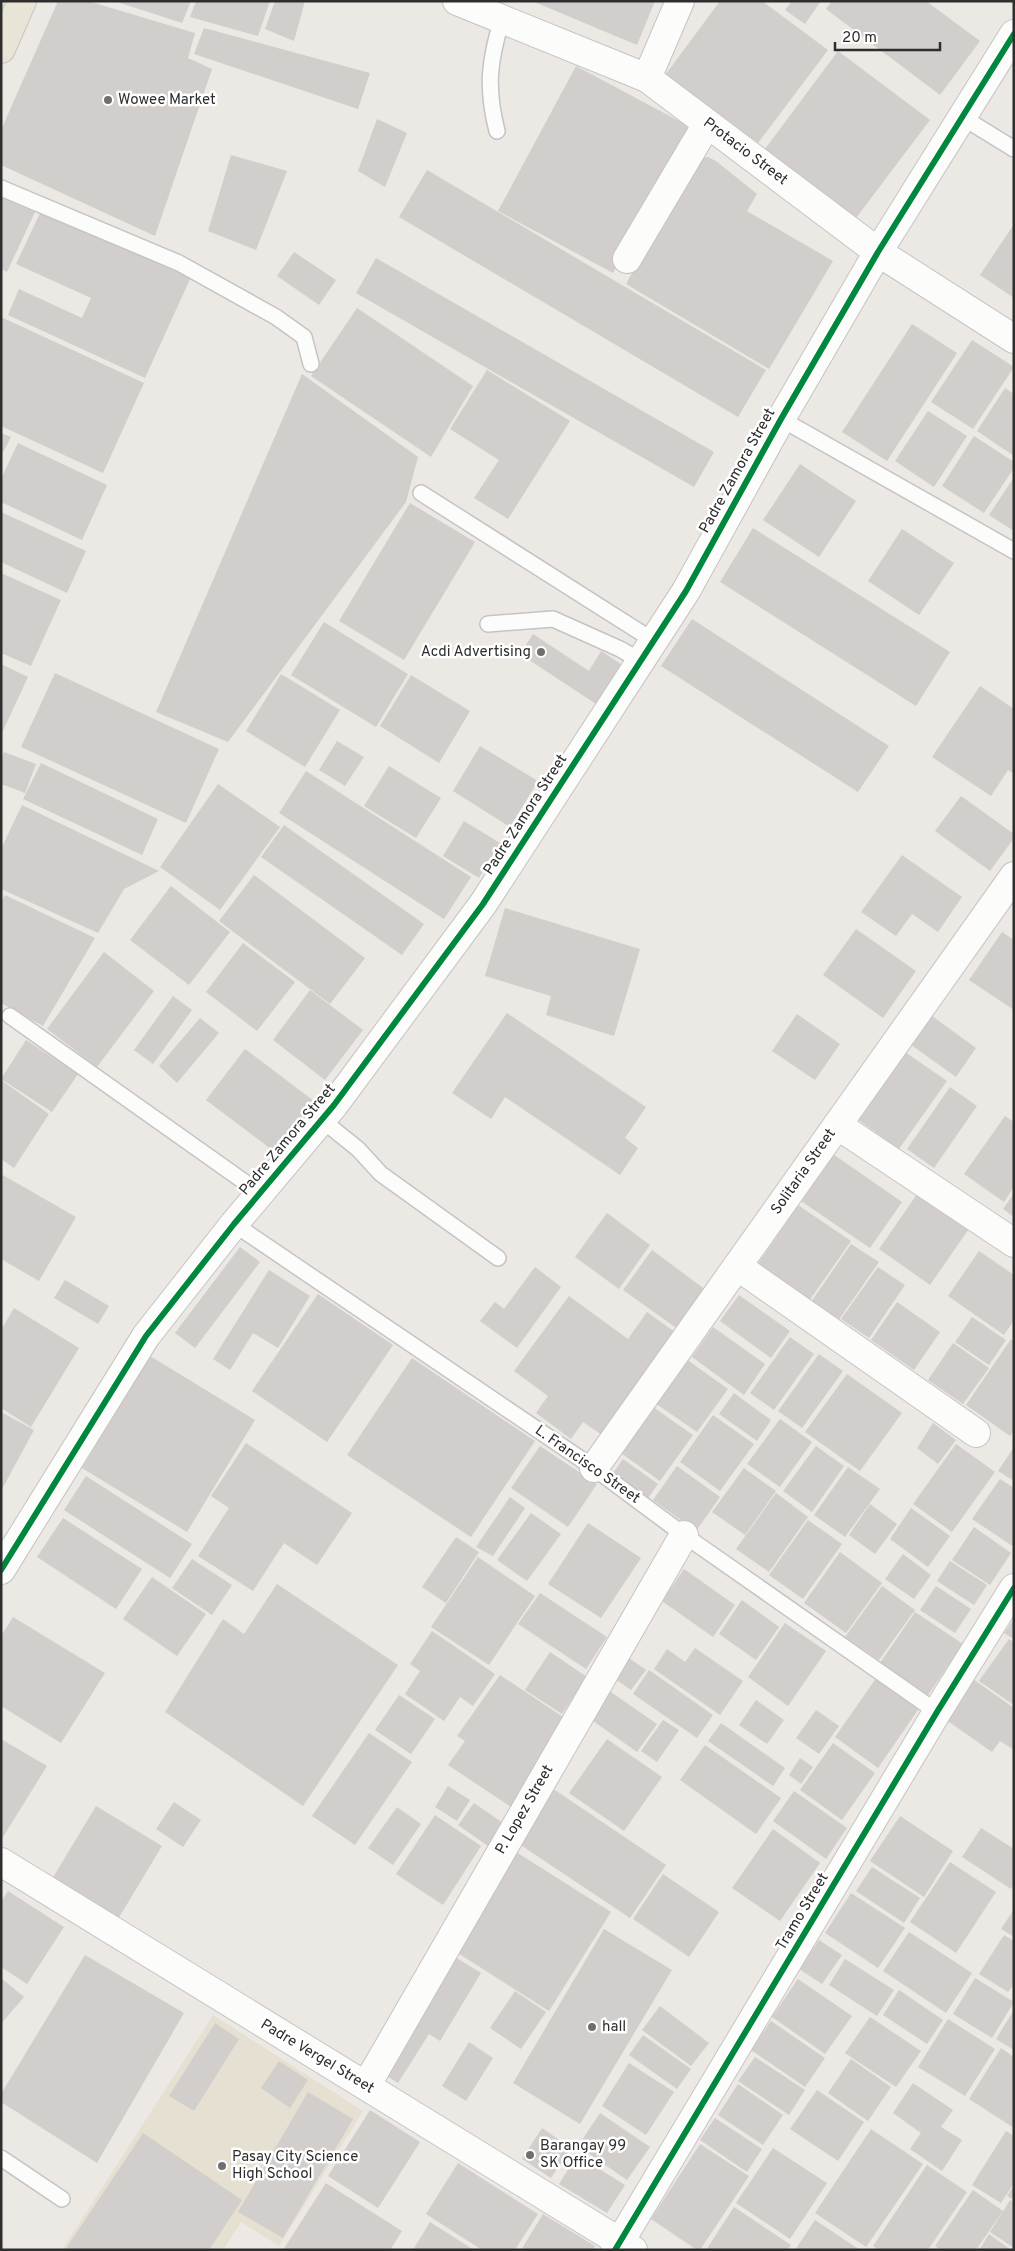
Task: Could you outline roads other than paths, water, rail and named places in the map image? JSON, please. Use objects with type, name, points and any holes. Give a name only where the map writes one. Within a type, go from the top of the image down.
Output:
[{"type":"main road","points":[[1,50],[22,1]]},
{"type":"street","name":"Protacio Street","points":[[457,1],[647,78],[878,252],[1014,339]]},
{"type":"street","points":[[647,78],[680,1]]},
{"type":"street","name":"Padre Zamora Street","points":[[4,1560],[131,1358],[170,1304],[234,1224],[322,1120],[484,904],[686,591],[781,419],[878,252],[1014,34]]},
{"type":"street","points":[[627,259],[708,124]]},
{"type":"street","name":"Solitaria Street","points":[[594,1468],[1014,876]]},
{"type":"street","points":[[837,1125],[1014,1243]]},
{"type":"street","points":[[737,1266],[976,1433]]},
{"type":"street","name":"P. Lopez Street","points":[[366,2086],[684,1534]]},
{"type":"street","name":"Tramo Street","points":[[623,2247],[937,1712],[1014,1588]]},
{"type":"street","name":"Padre Vergel Street","points":[[1,1862],[366,2086],[623,2247]]},
{"type":"lane","points":[[497,131],[491,108],[490,68],[502,19]]},
{"type":"lane","points":[[962,117],[1014,149]]},
{"type":"lane","points":[[1,188],[179,263],[276,317],[304,337],[311,364]]},
{"type":"lane","points":[[781,419],[1014,552]]},
{"type":"lane","points":[[421,493],[648,651]]},
{"type":"lane","points":[[488,624],[554,619],[620,649],[648,651]]},
{"type":"lane","points":[[10,1016],[260,1193]]},
{"type":"lane","points":[[322,1120],[358,1149],[381,1174],[498,1258]]},
{"type":"lane","name":"L. Francisco Street","points":[[234,1224],[594,1468],[684,1534],[937,1712]]},
{"type":"lane","points":[[1,2158],[62,2199]]},
{"type":"tram line","points":[[1,11],[5,1]]},
{"type":"place","name":"Wowee Market","points":[[108,100]]},
{"type":"place","name":"Acdi Advertising","points":[[541,652]]},
{"type":"place","name":"hall","points":[[592,2027]]},
{"type":"place","name":"Barangay 99 SK Office","points":[[530,2155]]},
{"type":"place","name":"Pasay City Science High School","points":[[222,2166]]}]
